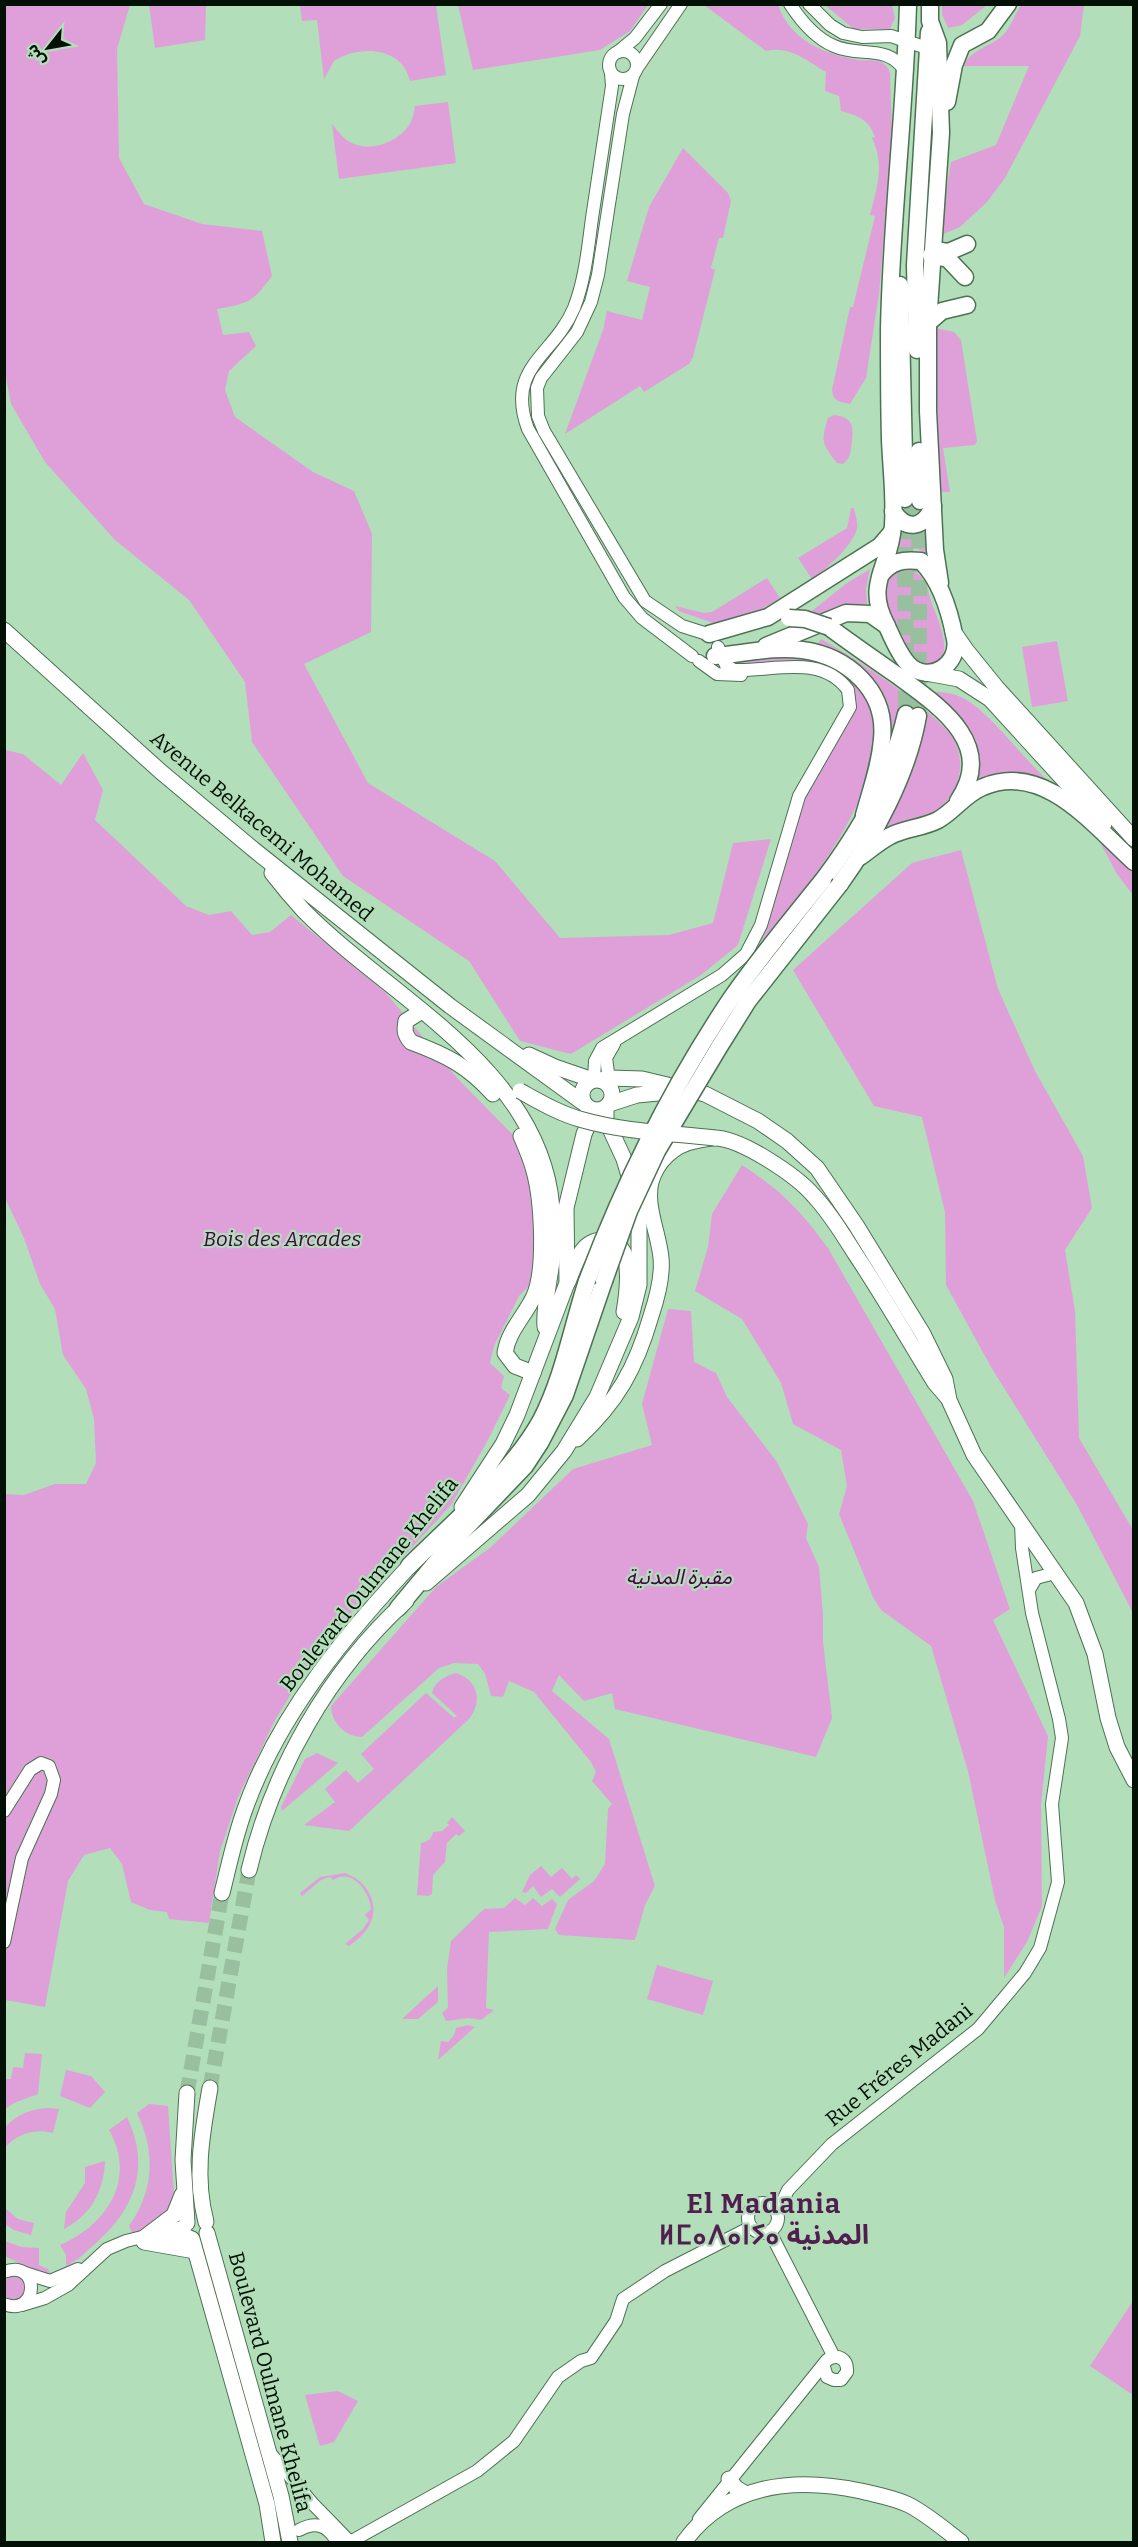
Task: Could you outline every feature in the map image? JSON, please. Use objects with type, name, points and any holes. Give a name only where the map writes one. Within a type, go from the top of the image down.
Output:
[{"type":"highway","points":[[901,4],[907,42]]},
{"type":"highway","points":[[908,4],[906,72],[889,331],[890,438],[913,504],[935,550],[941,592]]},
{"type":"highway","points":[[710,647],[768,617],[880,546],[913,504],[928,411],[931,252],[941,133],[954,65],[962,45],[988,31],[1008,4]]},
{"type":"highway","points":[[913,504],[915,265],[930,13]]},
{"type":"highway","points":[[920,185],[941,133],[938,43],[930,13]]},
{"type":"highway","points":[[931,252],[948,252],[967,244]]},
{"type":"highway","points":[[931,252],[948,259],[965,277]]},
{"type":"highway","points":[[928,323],[942,311],[967,305]]},
{"type":"highway","points":[[861,558],[869,555],[893,559],[921,561],[934,577],[941,592],[953,631],[956,646],[948,665],[934,672],[923,672],[908,664],[887,626],[876,597],[879,576],[893,559],[892,532]]},
{"type":"highway","points":[[748,653],[846,613],[870,614],[887,626]]},
{"type":"highway","points":[[710,647],[789,618],[806,619],[830,627],[940,706],[961,732],[970,759],[969,777],[964,793],[952,810]]},
{"type":"highway","points":[[710,647],[748,653],[787,649],[820,654],[849,666],[873,692],[882,721],[883,738],[864,815]]},
{"type":"highway","points":[[398,1608],[459,1535],[525,1466],[540,1443],[565,1395],[595,1281],[657,1151],[748,1001],[860,857],[906,765],[912,715],[900,738],[888,771],[848,848],[730,1001],[682,1079],[643,1150],[550,1401],[531,1436],[492,1482],[409,1566]]},
{"type":"highway","points":[[860,857],[890,836],[929,824],[952,810],[981,787],[999,782],[1026,782],[1047,788],[1065,800],[1134,862]]},
{"type":"main road","name":"Avenue Belkacemi Mohamed","points":[[4,630],[151,764],[253,849],[394,962],[503,1042]]},
{"type":"main road","points":[[953,631],[997,688],[1134,839]]},
{"type":"main road","points":[[923,672],[959,679],[990,699],[1134,856]]},
{"type":"main road","points":[[253,849],[305,911],[503,1080],[520,1091],[550,1108],[581,1120],[619,1128],[715,1138],[763,1156],[788,1172],[814,1195],[842,1232],[935,1383],[949,1400]]},
{"type":"main road","points":[[422,1011],[406,1021],[404,1032],[407,1037],[411,1042],[458,1062],[498,1098],[516,1127],[534,1172],[539,1202],[541,1275],[527,1310],[510,1334],[505,1353],[515,1366],[532,1373]]},
{"type":"main road","points":[[452,1036],[506,1095],[525,1122],[539,1152],[550,1191],[554,1242],[545,1323],[546,1339]]},
{"type":"main road","points":[[503,1042],[555,1067],[601,1081],[652,1080],[728,1104],[787,1141],[817,1168],[856,1225],[923,1334],[945,1379],[949,1400],[974,1455],[1076,1603],[1086,1629],[1117,1747],[1134,1780]]},
{"type":"main road","points":[[503,1042],[598,1106],[637,1095],[689,1090]]},
{"type":"main road","points":[[564,1451],[597,1397],[616,1356],[631,1317],[639,1285],[640,1239],[633,1190],[624,1159],[606,1120],[583,1088],[601,1081]]},
{"type":"main road","points":[[567,1283],[566,1208],[584,1134],[598,1106],[612,1096],[601,1081]]},
{"type":"main road","points":[[564,1451],[602,1415],[630,1375],[641,1350],[657,1296],[662,1262],[650,1200],[651,1183],[658,1166],[669,1153],[684,1143],[715,1138]]},
{"type":"main road","points":[[856,1225],[905,1332]]},
{"type":"main road","name":"Boulevard Oulmane Khelifa","points":[[222,1893],[245,1808],[266,1759],[294,1710],[319,1675],[409,1566],[469,1498],[503,1444],[567,1283],[583,1251],[588,1245],[604,1240],[612,1241],[622,1250],[626,1260],[627,1287],[616,1356]]},
{"type":"main road","name":"Boulevard Oulmane Khelifa","points":[[249,1870],[263,1821],[303,1732],[324,1698],[367,1641],[398,1608],[528,1495],[564,1451]]},
{"type":"main road","name":"Boulevard Oulmane Khelifa","points":[[210,2088],[199,2160],[199,2183],[207,2228],[268,2451],[295,2536]]},
{"type":"main road","points":[[188,2093],[183,2139],[184,2183],[190,2235],[267,2504],[273,2542]]},
{"type":"main road","points":[[145,2240],[174,2215],[180,2202],[184,2183]]},
{"type":"main road","points":[[190,2235],[198,2217],[207,2228]]},
{"type":"main road","points":[[145,2240],[190,2235]]},
{"type":"main road","points":[[729,2479],[736,2488],[746,2494]]},
{"type":"main road","points":[[687,2539],[719,2508],[746,2494],[768,2488],[810,2483],[884,2496],[907,2504],[924,2513],[961,2542]]},
{"type":"street","points":[[661,4],[635,38],[609,62],[612,86],[585,268],[573,309],[526,375],[522,389],[524,418],[528,429],[628,602],[642,618],[710,647]]},
{"type":"street","points":[[611,73],[621,79],[635,72],[681,4]]},
{"type":"street","points":[[790,4],[811,31],[835,47],[886,54],[897,59],[906,72]]},
{"type":"street","points":[[810,4],[830,26],[843,33],[862,37],[891,36],[927,48]]},
{"type":"street","points":[[601,1081],[595,1061],[602,1048],[735,966],[755,940],[799,796],[850,707],[850,696],[844,684],[834,676],[802,666],[736,670],[728,666],[710,647],[645,601],[544,431],[538,416],[537,388],[577,332],[591,302],[598,275],[622,114],[635,72],[636,59],[630,53],[618,52]]},
{"type":"street","points":[[710,647],[712,672],[727,676],[823,672]]},
{"type":"street","name":"Rue Fréres Madani","points":[[777,2213],[788,2190],[832,2144],[978,2029],[1024,1973],[1040,1948],[1058,1882],[1052,1804],[1062,1738],[1032,1613],[1021,1523]]},
{"type":"street","points":[[1029,1590],[1036,1578],[1044,1574],[1055,1573]]},
{"type":"street","points":[[4,1811],[30,1770],[41,1763],[49,1766],[54,1780],[51,1794],[22,1858],[4,1942]]},
{"type":"street","points":[[766,2204],[777,2213],[777,2223],[770,2232],[762,2233],[751,2227],[750,2212],[757,2205],[766,2204]]},
{"type":"street","points":[[268,2451],[313,2504],[350,2542],[477,2471],[514,2441],[558,2377],[581,2361],[591,2358],[616,2321],[623,2299],[666,2271],[751,2227]]},
{"type":"street","points":[[770,2232],[834,2357]]},
{"type":"street","points":[[4,2304],[22,2305],[45,2298],[62,2288],[107,2249],[145,2240],[190,2235]]},
{"type":"street","points":[[4,2272],[16,2270],[44,2280],[57,2279],[92,2261]]},
{"type":"street","points":[[22,2305],[29,2298],[32,2287],[25,2274]]},
{"type":"street","points":[[687,2539],[694,2525],[729,2479],[779,2417],[824,2367],[827,2360],[834,2357],[841,2358],[846,2362],[847,2372],[844,2378],[830,2379],[825,2374],[824,2367]]},
{"type":"street","points":[[295,2536],[307,2526],[317,2524],[327,2529],[337,2542]]},
{"type":"green space","points":[[313,4],[436,5],[446,75],[410,81],[405,69],[398,61],[389,55],[367,51],[355,52],[334,61],[324,79],[317,20],[302,21],[300,6]]},
{"type":"green space","points":[[458,4],[648,5],[630,31],[600,50],[473,70]]},
{"type":"green space","points":[[942,4],[987,5],[962,25],[948,28],[942,14]]},
{"type":"green space","points":[[4,5],[130,5],[117,49],[119,158],[144,204],[202,224],[262,231],[272,276],[249,300],[217,309],[223,335],[249,332],[256,346],[229,371],[225,390],[235,417],[313,472],[354,491],[372,534],[371,632],[304,664],[368,783],[495,861],[560,938],[669,935],[713,923],[733,843],[771,839],[738,945],[701,975],[571,1054],[520,1041],[469,961],[343,876],[252,742],[245,682],[189,600],[115,540],[45,462],[11,404],[5,372]]},
{"type":"green space","points":[[149,5],[206,5],[205,40],[155,48]]},
{"type":"green space","points":[[704,5],[778,5],[791,28],[810,43],[833,54],[858,60],[880,61],[890,73],[892,137],[879,294],[866,378],[850,404],[837,400],[832,390],[850,307],[853,307],[875,216],[870,215],[879,167],[872,138],[875,137],[873,131],[862,119],[841,111],[839,96],[825,91],[826,72],[790,52],[766,51]]},
{"type":"green space","points":[[825,5],[892,5],[895,18],[890,29],[854,29]]},
{"type":"green space","points":[[1021,5],[1084,5],[1080,36],[1005,178],[987,202],[960,227],[939,236],[951,162],[996,145],[1029,66],[963,66],[977,51],[1004,34]]},
{"type":"green space","points":[[448,102],[456,163],[339,179],[332,124],[355,145],[380,145],[402,134],[410,123],[415,106]]},
{"type":"green space","points":[[683,148],[728,193],[731,201],[723,238],[719,238],[711,268],[715,270],[693,357],[689,364],[644,392],[640,386],[565,434],[603,330],[607,311],[642,320],[650,287],[627,281],[649,207]]},
{"type":"green space","points":[[935,328],[954,332],[961,340],[977,441],[975,445],[943,448],[950,492],[940,492]]},
{"type":"green space","points":[[834,415],[848,420],[852,427],[850,452],[848,459],[842,464],[837,463],[824,443],[828,418]]},
{"type":"green space","points":[[851,508],[854,508],[857,521],[855,534],[839,556],[812,579],[798,558],[847,528]]},
{"type":"green space","points":[[928,522],[930,554],[917,549],[896,548],[899,524]]},
{"type":"green space","points":[[870,569],[866,589],[867,604],[848,604],[819,616],[808,614],[847,583]]},
{"type":"green space","points":[[905,569],[915,572],[923,580],[942,633],[944,653],[940,660],[932,664],[919,664],[906,653],[880,590],[890,575]]},
{"type":"green space","points":[[767,578],[780,598],[749,617],[716,624],[679,611],[675,606],[704,613],[712,612]]},
{"type":"green space","points":[[821,639],[911,699],[943,726],[953,738],[959,756],[960,774],[954,791],[936,811],[880,834],[888,721],[890,720],[887,701],[870,679],[816,647]]},
{"type":"green space","points":[[1057,641],[1068,701],[1032,707],[1022,647]]},
{"type":"green space","points":[[787,654],[823,663],[843,672],[867,701],[875,735],[869,774],[853,813],[830,853],[805,889],[757,945],[796,813],[854,710],[856,700],[852,689],[841,675],[742,669],[731,661],[769,659]]},
{"type":"green space","points":[[928,692],[956,695],[976,707],[1053,785],[1002,776],[979,779],[975,748],[966,728]]},
{"type":"green space","name":"Bois des Arcades","points":[[5,750],[23,754],[61,785],[83,753],[103,790],[95,820],[186,906],[209,915],[231,911],[252,935],[270,932],[291,915],[385,992],[458,1079],[515,1137],[532,1188],[535,1272],[530,1285],[519,1296],[494,1346],[490,1363],[504,1376],[501,1388],[510,1395],[488,1440],[451,1505],[344,1621],[314,1657],[275,1720],[238,1797],[220,1851],[209,1923],[169,1919],[167,1912],[150,1910],[131,1902],[122,1864],[110,1848],[84,1855],[68,1881],[45,2007],[5,2000],[5,1494],[24,1495],[55,1484],[86,1484],[96,1463],[94,1419],[86,1389],[63,1355],[55,1309],[40,1284],[24,1238],[5,1198]]},
{"type":"green space","points":[[1097,837],[1133,861],[1133,895],[1117,874]]},
{"type":"green space","points":[[961,850],[998,989],[1035,1071],[1083,1156],[1092,1208],[1065,1250],[1075,1311],[1079,1438],[1133,1530],[1133,1613],[1077,1505],[991,1367],[946,1285],[945,1212],[922,1117],[874,1106],[793,970],[912,863]]},
{"type":"green space","points":[[742,1165],[789,1202],[828,1248],[973,1501],[1010,1609],[993,1620],[1048,1736],[1041,1805],[1042,1906],[1027,1942],[1004,1978],[1004,1927],[995,1900],[968,1771],[931,1646],[881,1610],[873,1597],[839,1514],[847,1486],[841,1450],[793,1424],[781,1383],[742,1319],[695,1291],[708,1247],[712,1214]]},
{"type":"green space","name":"مقبرة المدنية","points":[[668,1309],[691,1311],[694,1362],[716,1373],[727,1397],[777,1462],[808,1524],[806,1538],[819,1567],[823,1642],[832,1718],[816,1757],[615,1709],[612,1693],[584,1701],[559,1675],[552,1691],[609,1739],[655,1886],[645,1905],[635,1940],[559,1935],[555,1929],[568,1900],[594,1881],[605,1864],[608,1809],[612,1804],[592,1781],[596,1772],[591,1762],[534,1692],[509,1681],[503,1697],[491,1696],[485,1674],[478,1664],[454,1663],[439,1668],[362,1737],[340,1728],[333,1718],[331,1706],[436,1587],[491,1547],[573,1469],[652,1445],[642,1404]]},
{"type":"green space","points":[[456,1673],[469,1681],[476,1692],[476,1705],[469,1719],[349,1831],[304,1825],[335,1802],[325,1789],[346,1770],[358,1783],[374,1769],[361,1754],[426,1693],[454,1718],[457,1716],[432,1693],[441,1680]]},
{"type":"green space","points":[[317,1753],[338,1763],[282,1811],[281,1807],[305,1759]]},
{"type":"green space","points":[[452,1817],[465,1831],[459,1836],[456,1834],[447,1843],[445,1862],[433,1875],[432,1894],[417,1895],[421,1843],[429,1840],[433,1832],[442,1831],[449,1825],[447,1823]]},
{"type":"green space","points":[[541,1866],[551,1877],[562,1868],[572,1879],[576,1875],[580,1879],[560,1897],[552,1889],[541,1897],[533,1886],[526,1893],[522,1892],[530,1875]]},
{"type":"green space","points":[[345,1873],[354,1877],[368,1890],[373,1907],[373,1916],[369,1925],[349,1946],[345,1944],[363,1929],[369,1920],[365,1915],[371,1909],[367,1895],[359,1883],[347,1877],[333,1880],[330,1877],[321,1880],[302,1896],[300,1893],[320,1877]]},
{"type":"green space","points":[[515,1898],[525,1905],[533,1898],[542,1906],[552,1899],[557,1904],[548,1929],[489,1932],[486,2008],[494,2010],[481,2020],[469,2018],[446,2021],[442,2013],[448,2008],[447,1969],[451,1941],[484,1909],[504,1908]]},
{"type":"green space","points":[[657,1965],[713,1981],[703,2015],[647,1999]]},
{"type":"green space","points":[[438,1986],[438,2002],[418,2019],[402,2019]]},
{"type":"green space","points":[[468,2025],[475,2027],[438,2060],[441,2041],[448,2042],[454,2036],[456,2028]]},
{"type":"green space","points":[[25,2053],[42,2054],[38,2094],[5,2109],[5,2079],[11,2079],[13,2067],[23,2068]]},
{"type":"green space","points":[[66,2070],[91,2076],[105,2092],[90,2108],[60,2096]]},
{"type":"green space","points":[[149,2104],[168,2106],[174,2194],[170,2209],[144,2230],[132,2233],[129,2226],[143,2199],[150,2171],[147,2142],[137,2113]]},
{"type":"green space","points":[[49,2108],[59,2109],[53,2133],[40,2131],[27,2133],[15,2139],[5,2148],[5,2127],[10,2122],[25,2113]]},
{"type":"green space","points":[[127,2117],[138,2153],[138,2170],[129,2202],[109,2231],[78,2259],[66,2266],[66,2255],[60,2245],[91,2225],[104,2213],[113,2198],[120,2166],[117,2148],[109,2130]]},
{"type":"green space","points":[[105,2161],[102,2182],[94,2201],[82,2217],[64,2229],[66,2212],[85,2183],[85,2167]]},
{"type":"green space","points":[[5,2208],[18,2219],[34,2223],[31,2235],[14,2230],[5,2224]]},
{"type":"green space","points":[[4,2241],[22,2247],[39,2248],[39,2265],[48,2269],[50,2273],[44,2275],[5,2256]]},
{"type":"green space","points":[[15,2276],[20,2277],[26,2283],[26,2293],[20,2299],[15,2300],[10,2299],[4,2293],[3,2288],[4,2283],[10,2277]]},
{"type":"green space","points":[[1134,2301],[1133,2395],[1090,2366]]},
{"type":"green space","points":[[338,2391],[358,2401],[334,2442],[320,2446],[305,2395]]},
{"type":"tunnel","points":[[905,499],[906,714]]},
{"type":"tunnel","points":[[918,716],[920,501]]},
{"type":"tunnel","points":[[210,2088],[249,1870]]},
{"type":"tunnel","points":[[187,2093],[222,1893]]},
{"type":"district","name":"El Madania ⵍⵎⴰⴷⴰⵏⵢⴰ المدنية","points":[[764,2220]]}]
